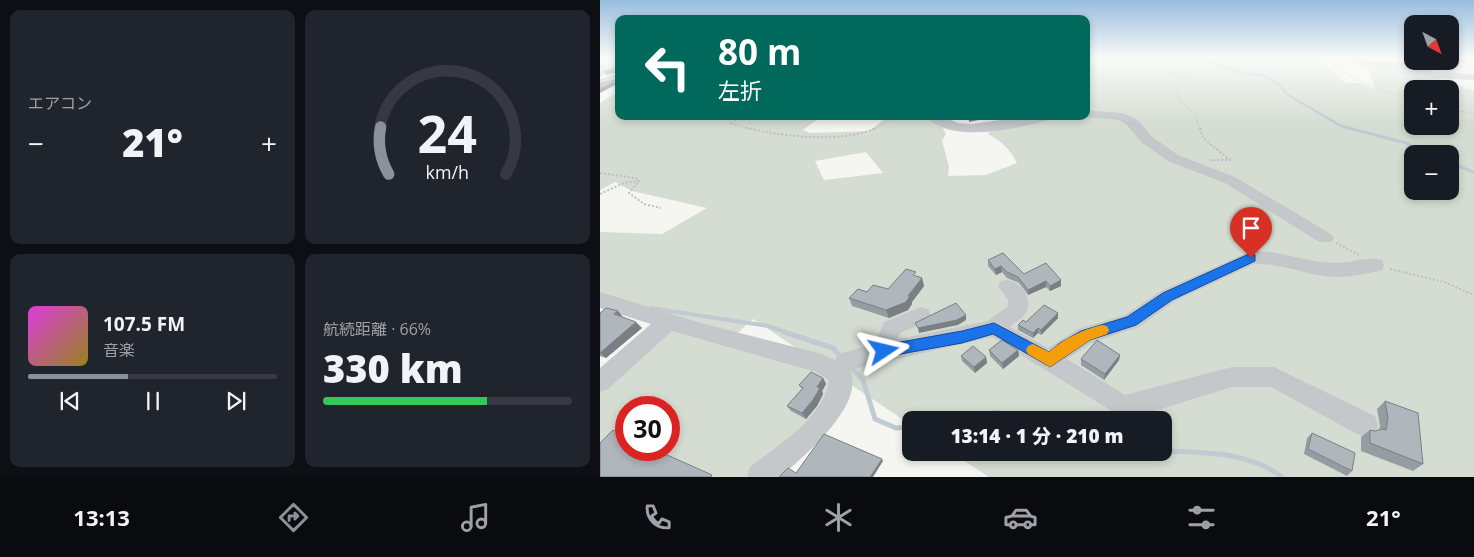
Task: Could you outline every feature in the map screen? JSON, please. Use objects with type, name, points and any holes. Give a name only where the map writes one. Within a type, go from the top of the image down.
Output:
[{"type":"street","points":[[600,84],[615,86]]},
{"type":"street","points":[[1090,114],[1107,114],[1122,117],[1132,122],[1146,139],[1173,158],[1237,184],[1325,238]]},
{"type":"street","points":[[936,120],[941,124],[966,128],[1021,120]]},
{"type":"street","points":[[1050,360],[1065,347],[1086,335],[1132,322],[1168,296],[1251,258],[1268,256],[1335,270],[1375,265]]},
{"type":"street","points":[[846,361],[994,328],[1018,309],[1018,299],[1008,286]]},
{"type":"street","points":[[600,300],[724,339],[822,364],[841,375],[842,386],[832,409],[803,441],[760,477]]},
{"type":"street","points":[[884,351],[891,328],[920,315]]},
{"type":"street","points":[[600,382],[669,321]]},
{"type":"street","points":[[994,328],[1050,360],[1123,407],[1148,402],[1232,377],[1274,377],[1366,425]]},
{"type":"street","points":[[924,344],[927,347],[968,341],[978,347]]},
{"type":"path","points":[[1184,80],[1178,89],[1179,100],[1195,114],[1203,138],[1230,160],[1203,159]]},
{"type":"path","points":[[1355,80],[1404,97]]},
{"type":"path","points":[[1459,111],[1474,114]]},
{"type":"path","points":[[737,120],[729,123],[755,132],[810,137],[870,131],[888,120]]},
{"type":"path","points":[[600,173],[636,178],[639,181]]},
{"type":"path","points":[[600,194],[624,183],[639,181]]},
{"type":"path","points":[[639,181],[629,193],[641,203],[661,208]]},
{"type":"path","points":[[1325,238],[1356,253],[1375,265],[1444,282],[1474,295]]},
{"type":"shaded area","points":[[1090,80],[1343,80],[1346,83],[1359,83],[1375,89],[1372,80],[1404,80],[1404,135],[1459,135],[1459,86],[1474,92],[1474,477],[989,477],[964,461],[1172,461],[1172,411],[902,411],[902,419],[753,319],[730,340],[834,376],[819,413],[751,477],[714,477],[678,461],[680,461],[680,396],[615,396],[615,441],[600,444],[600,385],[668,322],[600,298],[600,232],[662,234],[707,208],[632,191],[615,182],[600,190],[600,103],[615,94],[615,120],[817,120],[803,130],[810,133],[869,131],[882,120],[936,120],[941,124],[946,134],[942,141],[949,166],[948,176],[986,175],[1017,163],[1005,146],[988,134],[998,124],[998,120],[1090,120]],"holes":[[[866,152],[883,173],[824,180],[815,161]]]},
{"type":"building","points":[[613,80],[615,80],[600,89],[600,84]]},
{"type":"building","points":[[1003,253],[1024,274],[1046,263],[1061,280],[1050,286],[1046,281],[1028,290],[1018,277],[1007,272],[1001,266],[995,269],[988,260]]},
{"type":"building","points":[[906,269],[916,272],[913,275],[922,278],[908,296],[910,296],[906,302],[886,310],[849,298],[858,289],[867,292],[873,285],[888,289]]},
{"type":"building","points":[[956,303],[966,315],[957,320],[918,328],[915,323]]},
{"type":"building","points":[[1044,305],[1058,313],[1041,330],[1038,328],[1033,333],[1018,325],[1023,320],[1026,322]]},
{"type":"building","points":[[606,308],[618,311],[614,314],[636,322],[600,353],[600,313]]},
{"type":"building","points":[[1002,340],[1018,350],[1002,363],[989,350]]},
{"type":"building","points":[[1097,340],[1120,355],[1105,374],[1081,359]]},
{"type":"building","points":[[973,346],[986,357],[974,367],[961,356]]},
{"type":"building","points":[[811,372],[823,378],[817,387],[820,388],[813,400],[802,413],[787,406],[803,388],[799,385]]},
{"type":"building","points":[[1385,401],[1418,413],[1423,464],[1370,443],[1370,430],[1386,430],[1388,418]]},
{"type":"building","points":[[613,430],[615,431],[615,461],[680,461],[712,475],[711,477],[600,477],[600,443]]},
{"type":"building","points":[[1312,433],[1355,453],[1352,471],[1308,449]]},
{"type":"building","points":[[824,434],[882,459],[870,477],[779,477],[788,468],[796,473]]},
{"type":"waterway","points":[[1271,80],[1278,84],[1288,95],[1341,126],[1353,129]]},
{"type":"waterway","points":[[1348,128],[1410,145]]},
{"type":"waterway","points":[[1459,166],[1474,172]]},
{"type":"waterway","points":[[651,308],[768,326],[788,333]]},
{"type":"waterway","points":[[784,332],[833,348],[840,356]]},
{"type":"waterway","points":[[850,367],[863,380],[875,419],[896,428],[902,428]]},
{"type":"waterway","points":[[1172,451],[1211,453],[1240,458],[1269,468],[1282,477]]},
{"type":"slow traffic","points":[[1033,350],[1050,360],[1065,347],[1086,335],[1102,330]]},
{"type":"route","points":[[884,351],[962,337],[994,328],[1050,360],[1065,347],[1086,335],[1132,322],[1168,296],[1251,258]]}]
